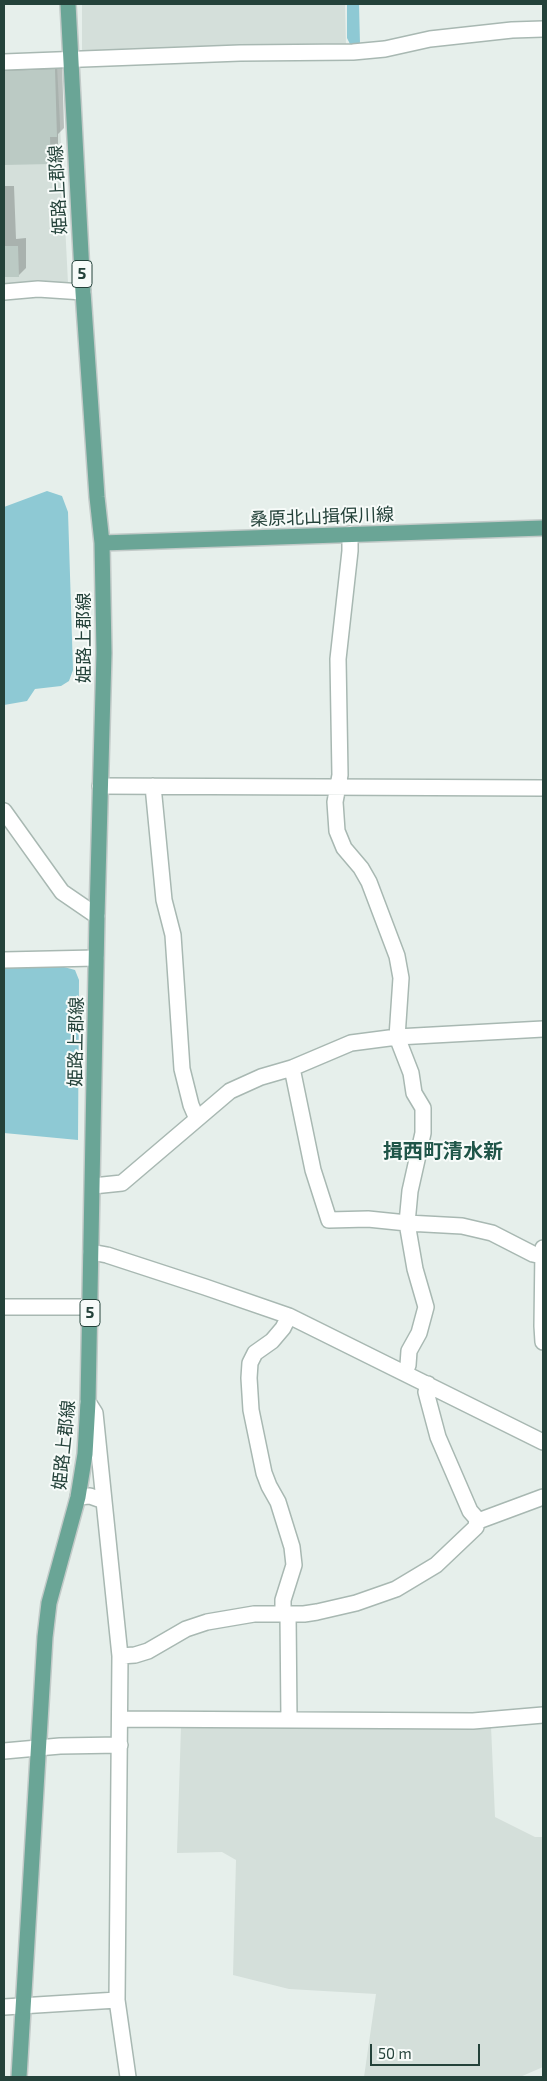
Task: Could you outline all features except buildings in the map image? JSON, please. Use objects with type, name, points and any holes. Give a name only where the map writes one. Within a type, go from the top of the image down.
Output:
[{"type":"main road","name":"姫路上郡線","points":[[18,2077],[45,1637],[49,1603],[78,1497],[85,1454],[88,1402],[104,653],[102,543],[97,497],[83,292],[68,4]]},
{"type":"main road","name":"桑原北山揖保川線","points":[[102,543],[543,528]]},
{"type":"street","points":[[4,62],[240,53],[353,52],[385,49],[430,39],[512,30],[543,29]]},
{"type":"street","points":[[4,292],[38,290],[83,292]]},
{"type":"street","points":[[350,534],[350,551],[338,659],[340,775],[335,802],[337,831],[344,848],[361,868],[369,882],[397,956],[401,978],[397,1037],[411,1073],[414,1093],[423,1108],[423,1133],[410,1191],[406,1223],[415,1269],[426,1307],[419,1334],[409,1351],[408,1365],[405,1372]]},
{"type":"street","points":[[100,786],[543,788]]},
{"type":"street","points":[[153,786],[164,900],[173,935],[182,1070],[191,1105],[197,1119]]},
{"type":"street","points":[[4,811],[62,892],[97,916]]},
{"type":"street","points":[[4,960],[96,958]]},
{"type":"street","points":[[93,1186],[122,1183],[230,1091],[261,1077],[292,1068],[351,1043],[397,1037],[543,1029]]},
{"type":"street","points":[[292,1068],[313,1170],[329,1220],[368,1219],[462,1226],[492,1233],[533,1254],[543,1252],[543,1342]]},
{"type":"street","points":[[91,1252],[107,1255],[289,1316],[543,1442]]},
{"type":"street","points":[[4,1307],[90,1307]]},
{"type":"street","points":[[289,1316],[283,1328],[272,1341],[255,1353],[250,1363],[249,1378],[252,1410],[264,1473],[278,1502],[292,1547],[294,1565],[284,1600],[290,1720]]},
{"type":"street","points":[[428,1384],[426,1392],[438,1437],[470,1511],[477,1519],[482,1520],[543,1497]]},
{"type":"street","points":[[88,1402],[95,1413],[120,1656],[117,2000],[128,2077]]},
{"type":"street","points":[[78,1497],[90,1496],[104,1501]]},
{"type":"street","points":[[120,1656],[135,1655],[148,1651],[186,1629],[207,1622],[254,1614],[304,1614],[356,1604],[396,1589],[436,1565],[476,1527],[477,1519]]},
{"type":"street","points":[[120,1719],[473,1721],[543,1715]]},
{"type":"street","points":[[4,1751],[60,1746],[120,1744]]},
{"type":"street","points":[[4,2007],[117,2000]]},
{"type":"shaded area","points":[[82,4],[345,4],[346,46],[82,52]]},
{"type":"shaded area","points":[[57,65],[68,283],[4,285],[4,68]]},
{"type":"shaded area","points":[[491,1726],[495,1817],[535,1837],[543,1837],[543,2067],[520,2077],[364,2077],[376,1994],[289,1989],[233,1975],[236,1860],[222,1852],[177,1853],[181,1727]]},
{"type":"water","points":[[347,4],[359,4],[360,44],[350,44],[347,38]]},
{"type":"water","points":[[47,491],[62,496],[68,512],[73,670],[69,681],[61,686],[35,689],[27,701],[4,705],[4,507]]},
{"type":"water","points":[[4,967],[64,967],[75,970],[79,980],[78,1140],[4,1133]]},
{"type":"district","name":"揖西町清水新","points":[[443,1151]]}]
